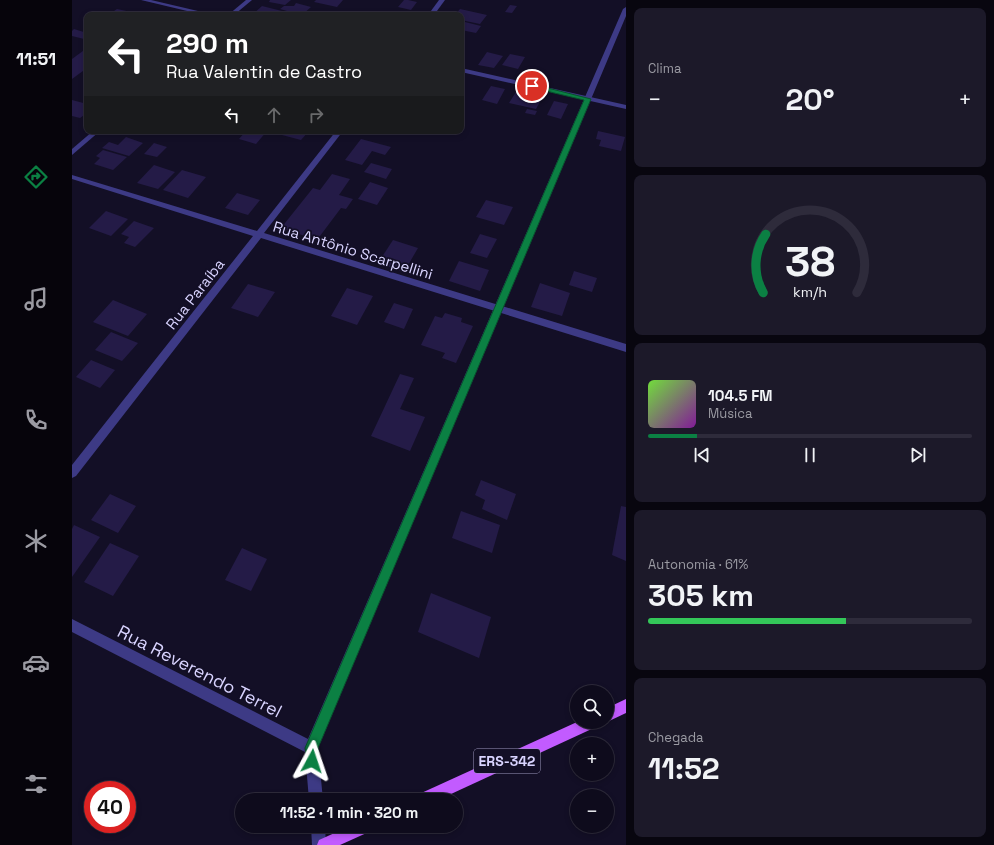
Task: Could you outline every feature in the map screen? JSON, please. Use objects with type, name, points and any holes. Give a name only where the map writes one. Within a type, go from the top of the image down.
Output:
[{"type":"main road","points":[[614,712],[626,706]]},
{"type":"main road","name":"ERS-342","points":[[437,793],[576,729]]},
{"type":"main road","points":[[324,845],[351,833]]},
{"type":"street","points":[[144,0],[198,12]]},
{"type":"street","points":[[235,12],[249,0]]},
{"type":"street","points":[[432,12],[442,0]]},
{"type":"street","points":[[315,793],[311,748],[626,9]]},
{"type":"street","points":[[464,71],[626,107]]},
{"type":"street","points":[[72,153],[94,134]]},
{"type":"street","name":"Rua Paraíba","points":[[72,473],[338,134]]},
{"type":"street","name":"Rua Antônio Scarpellini","points":[[72,177],[498,310],[626,348]]},
{"type":"street","name":"Rua Reverendo Terrel","points":[[72,625],[311,748]]},
{"type":"street","points":[[318,833],[319,845]]},
{"type":"building","points":[[270,0],[291,0],[285,5],[269,2]]},
{"type":"building","points":[[316,0],[343,0],[337,7],[314,2]]},
{"type":"building","points":[[404,0],[417,2],[411,10],[398,7]]},
{"type":"building","points":[[296,3],[311,7],[305,12],[290,12],[280,9],[284,6],[294,6]]},
{"type":"building","points":[[510,5],[517,6],[512,13],[505,12]]},
{"type":"building","points":[[262,6],[286,12],[255,12]]},
{"type":"building","points":[[117,9],[131,12],[112,12]]},
{"type":"building","points":[[460,9],[487,15],[480,24],[464,21],[464,12],[458,12]]},
{"type":"building","points":[[464,22],[481,26],[476,33],[464,31]]},
{"type":"building","points":[[74,29],[84,32],[84,39],[72,36],[72,31]]},
{"type":"building","points":[[84,50],[84,70],[72,79],[72,59]]},
{"type":"building","points":[[487,52],[503,56],[494,68],[478,65]]},
{"type":"building","points":[[510,54],[525,57],[518,69],[502,65]]},
{"type":"building","points":[[491,86],[505,89],[497,104],[482,100]]},
{"type":"building","points":[[516,92],[542,98],[536,109],[509,103]]},
{"type":"building","points":[[72,100],[84,103],[84,115],[80,118],[72,116]]},
{"type":"building","points":[[554,101],[568,104],[561,119],[547,115]]},
{"type":"building","points":[[527,109],[537,111],[535,115],[525,113]]},
{"type":"building","points":[[598,131],[625,137],[621,151],[599,146],[601,140],[596,139]]},
{"type":"building","points":[[243,134],[264,134],[256,144],[239,139]]},
{"type":"building","points":[[283,134],[306,134],[301,140],[282,135]]},
{"type":"building","points":[[126,137],[143,143],[129,156],[102,148],[109,142],[118,145]]},
{"type":"building","points":[[361,139],[391,147],[385,155],[372,151],[362,165],[345,160]]},
{"type":"building","points":[[154,143],[167,147],[157,157],[144,154]]},
{"type":"building","points":[[103,150],[127,157],[113,170],[94,164],[100,158],[96,156]]},
{"type":"building","points":[[371,163],[392,169],[386,179],[364,172]]},
{"type":"building","points":[[154,165],[175,172],[158,189],[137,183]]},
{"type":"building","points":[[182,170],[206,177],[188,198],[163,190]]},
{"type":"building","points":[[332,174],[350,179],[339,195],[353,199],[346,209],[341,208],[317,240],[281,228],[313,188],[320,190]]},
{"type":"building","points":[[370,182],[388,188],[377,205],[358,199]]},
{"type":"building","points":[[237,193],[260,200],[248,215],[225,208]]},
{"type":"building","points":[[486,200],[513,207],[504,225],[476,217]]},
{"type":"building","points":[[106,211],[128,219],[111,236],[89,228]]},
{"type":"building","points":[[134,221],[154,228],[135,247],[124,243],[129,237],[121,234]]},
{"type":"building","points":[[480,234],[497,239],[487,258],[470,253]]},
{"type":"building","points":[[393,240],[418,248],[404,272],[378,263]]},
{"type":"building","points":[[459,261],[489,270],[480,291],[449,281]]},
{"type":"building","points":[[574,271],[597,278],[592,292],[569,285]]},
{"type":"building","points":[[540,283],[570,293],[562,316],[531,307]]},
{"type":"building","points":[[248,284],[275,292],[258,317],[231,308]]},
{"type":"building","points":[[347,288],[373,296],[357,325],[331,316]]},
{"type":"building","points":[[113,300],[147,314],[128,336],[93,322]]},
{"type":"building","points":[[394,303],[413,309],[404,329],[384,322]]},
{"type":"building","points":[[445,313],[462,318],[461,322],[473,326],[456,363],[442,358],[445,353],[421,345],[435,316],[442,318]]},
{"type":"building","points":[[111,332],[138,343],[122,361],[95,350]]},
{"type":"building","points":[[91,360],[115,370],[100,388],[76,377]]},
{"type":"building","points":[[400,374],[414,378],[400,409],[425,417],[410,451],[371,436]]},
{"type":"building","points":[[481,480],[516,494],[507,520],[482,509],[485,500],[475,495]]},
{"type":"building","points":[[110,494],[136,506],[118,533],[91,520]]},
{"type":"building","points":[[621,506],[626,507],[626,561],[612,555]]},
{"type":"building","points":[[461,511],[500,525],[492,553],[452,538]]},
{"type":"building","points":[[74,525],[100,537],[72,577],[72,529]]},
{"type":"building","points":[[110,543],[139,556],[113,596],[84,582]]},
{"type":"building","points":[[242,548],[267,559],[251,591],[225,580]]},
{"type":"building","points":[[431,593],[491,617],[479,658],[418,632]]},
{"type":"route","points":[[312,761],[311,748],[588,99],[532,86]]}]
